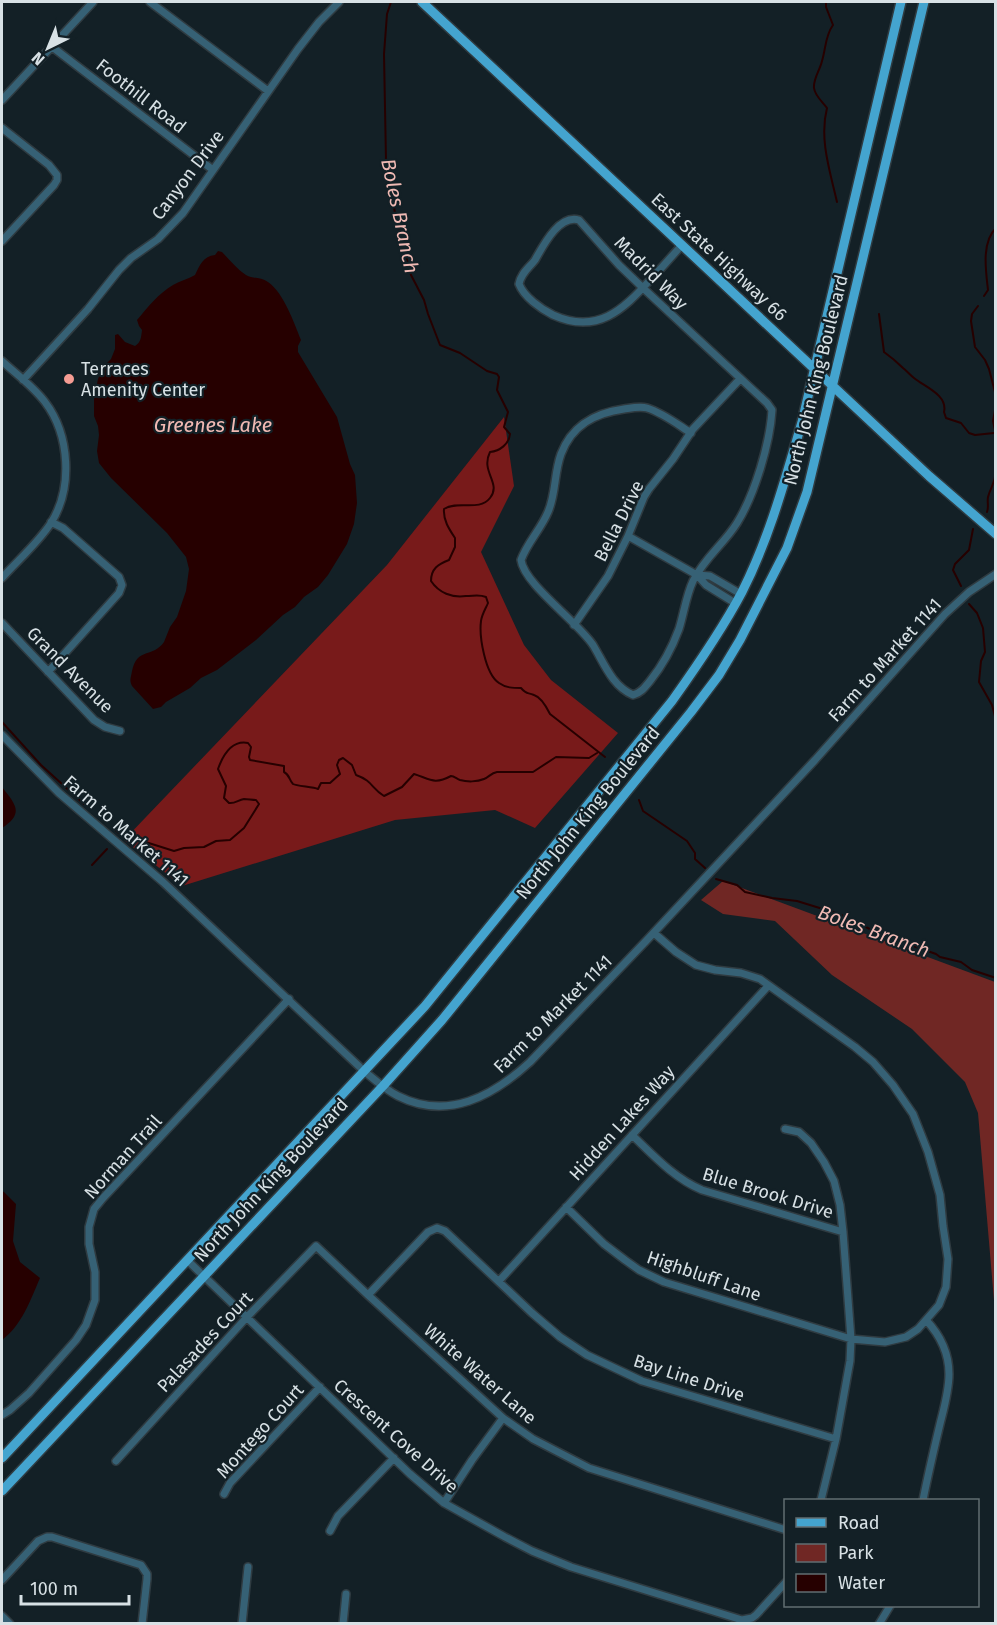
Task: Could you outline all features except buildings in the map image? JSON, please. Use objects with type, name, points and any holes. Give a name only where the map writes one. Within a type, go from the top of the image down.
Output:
[{"type":"main road","name":"East State Highway 66","points":[[422,2],[929,476],[996,534]]},
{"type":"main road","name":"North John King Boulevard","points":[[2,1458],[425,1006],[672,701],[700,661],[738,598],[761,549],[782,489],[801,422],[901,2]]},
{"type":"main road","name":"North John King Boulevard","points":[[2,1491],[383,1086],[442,1020],[719,675],[740,640],[787,548],[807,492],[924,2]]},
{"type":"main road","points":[[738,598],[757,608]]},
{"type":"main road","points":[[576,821],[591,835]]},
{"type":"street","points":[[2,100],[93,2]]},
{"type":"street","points":[[150,2],[268,91]]},
{"type":"street","name":"Canyon Drive","points":[[23,380],[88,309],[119,270],[173,225],[191,203],[303,42],[339,2]]},
{"type":"street","name":"Foothill Road","points":[[51,46],[213,170]]},
{"type":"street","points":[[2,128],[49,165],[57,175],[54,185],[2,241]]},
{"type":"street","name":"Madrid Way","points":[[643,288],[613,315],[597,320],[576,322],[547,312],[523,292],[519,284],[522,275],[549,236],[566,221],[576,218],[619,265],[772,410],[765,449],[748,501],[737,524],[710,555],[697,575]]},
{"type":"street","points":[[643,288],[682,245]]},
{"type":"street","points":[[2,361],[45,402],[54,416],[61,433],[66,471],[64,488],[51,522],[2,578]]},
{"type":"street","name":"Bella Drive","points":[[574,625],[608,576],[644,497],[691,433],[740,379]]},
{"type":"street","points":[[691,433],[666,416],[645,408],[607,411],[585,422],[570,436],[562,452],[548,512],[521,560],[528,575],[591,642],[613,679],[633,695],[642,691],[670,651],[697,575]]},
{"type":"street","points":[[48,672],[119,593],[122,585],[119,577],[63,528],[51,522]]},
{"type":"street","points":[[628,536],[697,575],[710,576],[738,598]]},
{"type":"street","name":"Farm to Market 1141","points":[[2,735],[59,793],[163,882],[364,1071],[398,1096],[413,1102],[456,1105],[490,1093],[530,1062],[815,760],[945,614],[969,592],[996,574]]},
{"type":"street","name":"Grand Avenue","points":[[2,623],[94,720],[105,727],[120,731]]},
{"type":"street","points":[[654,933],[696,965],[741,973],[760,979],[873,1062],[893,1085],[913,1114],[928,1152],[940,1195],[948,1259],[946,1287],[939,1305],[927,1320],[942,1342],[949,1373],[946,1398],[923,1499]]},
{"type":"street","name":"Hidden Lakes Way","points":[[498,1281],[768,986]]},
{"type":"street","name":"Norman Trail","points":[[2,1415],[29,1393],[76,1340],[86,1325],[94,1300],[95,1272],[89,1244],[89,1227],[94,1209],[289,999]]},
{"type":"street","points":[[785,1129],[799,1132],[811,1143],[824,1162],[834,1181],[843,1232],[851,1339],[850,1361],[836,1439],[821,1499]]},
{"type":"street","name":"Blue Brook Drive","points":[[632,1135],[675,1176],[687,1184],[843,1232]]},
{"type":"street","name":"Highbluff Lane","points":[[566,1207],[604,1244],[639,1270],[664,1282],[851,1339],[885,1342],[906,1337],[927,1320]]},
{"type":"street","name":"Bay Line Drive","points":[[368,1295],[428,1232],[437,1228],[446,1231],[560,1337],[587,1355],[642,1381],[836,1439]]},
{"type":"street","name":"White Water Lane","points":[[316,1246],[503,1418],[533,1439],[589,1468],[784,1529]]},
{"type":"street","name":"Palasades Court","points":[[116,1461],[247,1317],[316,1246]]},
{"type":"street","name":"Crescent Cove Drive","points":[[187,1260],[444,1503],[505,1538],[571,1567],[742,1620],[756,1615],[784,1584]]},
{"type":"street","name":"Montego Court","points":[[224,1494],[230,1483],[320,1387]]},
{"type":"street","points":[[444,1503],[503,1418]]},
{"type":"street","points":[[330,1531],[338,1516],[394,1458]]},
{"type":"street","points":[[2,1580],[38,1541],[52,1537],[136,1563],[144,1569],[147,1579],[142,1623]]},
{"type":"street","points":[[242,1623],[248,1567]]},
{"type":"street","points":[[343,1623],[346,1594]]},
{"type":"street","points":[[879,1623],[889,1607]]},
{"type":"street","points":[[2,1616],[10,1623]]},
{"type":"green space","points":[[723,881],[995,982],[995,1312],[978,1113],[965,1082],[912,1029],[832,975],[775,921],[723,914],[701,900]]},
{"type":"shaded area","points":[[504,417],[514,486],[481,552],[524,645],[551,680],[618,733],[535,828],[495,810],[395,820],[182,886],[124,840],[387,565]]},
{"type":"water","name":"Greenes Lake","points":[[218,251],[222,252],[246,275],[268,282],[284,301],[301,340],[298,352],[337,417],[355,475],[357,503],[354,524],[347,544],[318,587],[217,670],[201,678],[161,707],[153,709],[132,686],[130,680],[132,671],[141,655],[155,650],[164,642],[177,617],[186,591],[189,569],[186,557],[167,533],[111,478],[99,463],[97,451],[99,435],[94,416],[94,398],[103,367],[111,359],[115,349],[115,335],[118,334],[125,342],[135,346],[140,340],[142,330],[137,320],[145,310],[168,289],[195,275],[205,259],[215,255]]},
{"type":"water","points":[[2,787],[14,803],[16,813],[14,818],[2,828]]},
{"type":"water","points":[[2,1191],[16,1204],[13,1241],[20,1262],[40,1278],[20,1320],[2,1340]]},
{"type":"waterway","name":"Boles Branch","points":[[391,2],[387,14],[384,54],[386,161],[396,219],[411,275],[424,300],[440,345],[460,353],[499,377],[497,390],[508,412],[504,427],[510,434],[506,444],[490,452],[487,466],[494,487],[490,498],[480,504],[456,505],[444,509],[445,521],[455,538],[455,547],[449,560],[438,565],[434,570],[431,581],[442,592],[451,595],[486,597],[488,603],[482,618],[481,636],[484,654],[494,678],[504,686],[521,688],[537,696],[550,714],[605,757]]},
{"type":"waterway","points":[[826,2],[833,25],[827,38],[814,88],[817,96],[827,108],[825,143],[837,202]]},
{"type":"waterway","points":[[984,296],[988,290],[986,249],[991,234],[996,228]]},
{"type":"waterway","points":[[978,306],[972,314],[971,321],[975,347],[989,369],[996,396]]},
{"type":"waterway","points":[[879,314],[884,352],[939,396],[943,401],[946,418],[961,423],[969,433],[975,435],[994,433]]},
{"type":"waterway","points":[[996,405],[993,421],[996,435]]},
{"type":"waterway","points":[[987,512],[988,497],[996,471]]},
{"type":"waterway","points":[[961,586],[953,570],[955,564],[969,550],[973,529]]},
{"type":"waterway","points":[[969,604],[977,613],[983,628],[985,652],[981,661],[979,682],[992,705],[996,720]]},
{"type":"waterway","points":[[2,722],[41,765],[84,804]]},
{"type":"waterway","points":[[112,827],[128,841],[136,839],[174,851],[204,847],[216,841],[230,840],[244,828],[259,804],[256,800],[246,799],[229,803],[224,798],[226,786],[218,769],[229,750],[242,743],[248,743],[251,747],[250,760],[284,766],[284,772],[293,784],[318,789],[321,783],[330,783],[340,774],[337,765],[343,758],[352,765],[356,775],[366,780],[384,796],[402,787],[414,774],[432,780],[451,776],[463,781],[475,781],[497,772],[533,772],[556,757],[589,758],[597,753]]},
{"type":"waterway","name":"Boles Branch","points":[[639,800],[643,811],[687,841],[695,853],[695,859],[705,868]]},
{"type":"waterway","points":[[92,865],[107,849]]},
{"type":"waterway","name":"Boles Branch","points":[[716,879],[737,885],[745,892],[797,901],[839,914],[878,933],[895,937],[940,957],[961,962],[972,970],[996,978]]},
{"type":"place","name":"Terraces Amenity Center","points":[[69,379]]}]
